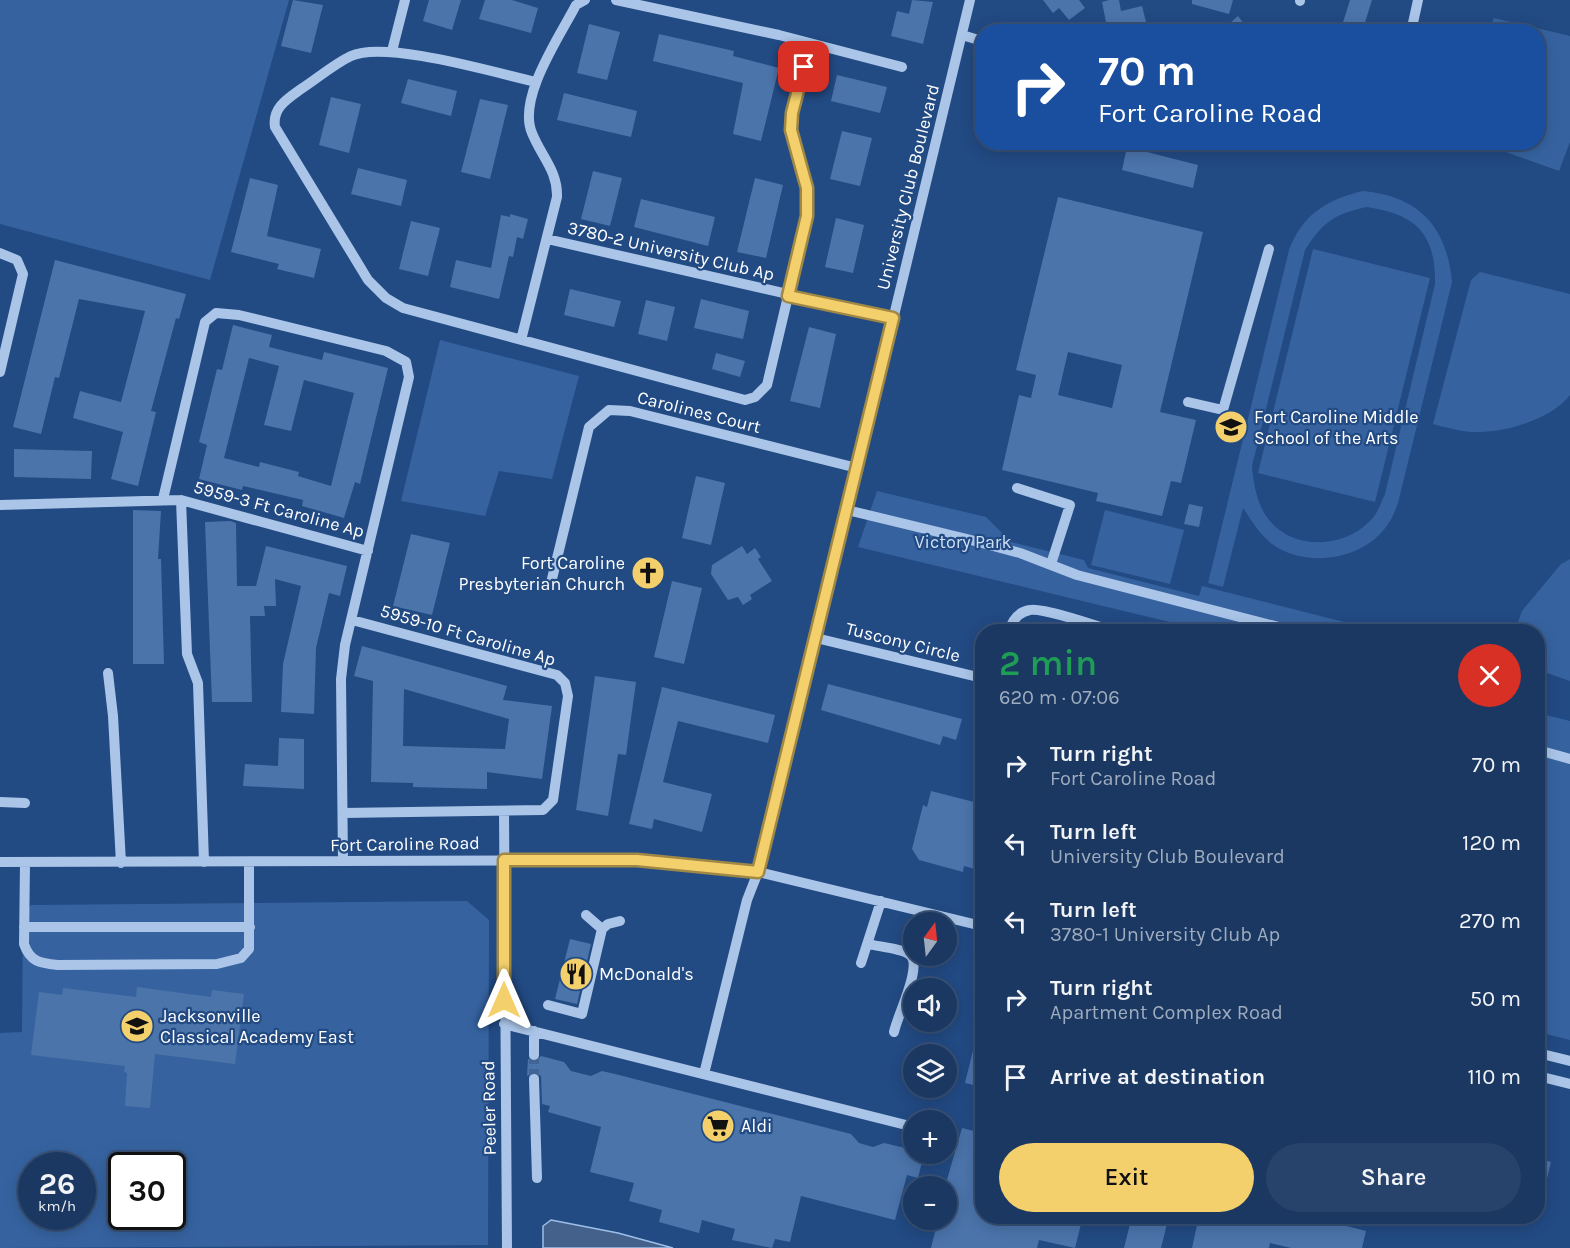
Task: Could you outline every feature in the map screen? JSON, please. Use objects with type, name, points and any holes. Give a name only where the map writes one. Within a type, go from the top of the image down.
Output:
[{"type":"street","points":[[392,51],[405,0]]},
{"type":"street","points":[[521,340],[547,239],[557,186],[553,171],[531,133],[529,109],[536,82],[576,4],[585,0]]},
{"type":"street","points":[[616,0],[810,43],[902,67]]},
{"type":"street","name":"University Club Boulevard","points":[[704,1074],[747,900],[758,872],[816,638],[970,0]]},
{"type":"street","points":[[1413,24],[1418,0]]},
{"type":"street","points":[[962,35],[975,39]]},
{"type":"street","points":[[536,82],[380,50],[352,56],[288,98],[277,109],[274,118],[275,127],[368,280],[386,298],[413,311],[737,400],[745,400],[755,397],[767,385],[807,216],[807,188],[791,130],[792,113],[810,43]]},
{"type":"street","name":"3780-2 University Club Ap","points":[[547,239],[788,296],[893,318]]},
{"type":"street","points":[[1188,402],[1223,410],[1269,249]]},
{"type":"street","points":[[0,252],[17,260],[23,274],[0,372]]},
{"type":"street","points":[[163,499],[206,322],[216,313],[232,313],[386,351],[401,356],[406,362],[409,377],[345,645],[341,679],[343,861]]},
{"type":"street","name":"Carolines Court","points":[[551,583],[589,427],[609,410],[630,411],[857,468]]},
{"type":"street","points":[[1017,488],[1070,506],[1050,564]]},
{"type":"street","points":[[181,500],[187,654],[198,683],[204,862]]},
{"type":"street","name":"5959-3 Ft Caroline Ap","points":[[0,505],[181,500],[368,551]]},
{"type":"street","points":[[847,510],[967,539],[1050,564],[1077,576],[1266,624]]},
{"type":"street","points":[[1011,624],[1018,615],[1032,609],[1087,624]]},
{"type":"street","name":"5959-10 Ft Caroline Ap","points":[[343,813],[543,810],[554,800],[568,696],[565,683],[556,675],[352,620]]},
{"type":"street","name":"Tuscony Circle","points":[[816,638],[975,676]]},
{"type":"street","points":[[108,673],[113,716],[121,863]]},
{"type":"street","points":[[1545,752],[1570,759]]},
{"type":"street","points":[[0,802],[25,803]]},
{"type":"street","name":"Peeler Road","points":[[504,811],[507,1248]]},
{"type":"street","name":"Fort Caroline Road","points":[[0,862],[637,860],[758,872],[975,924]]},
{"type":"street","points":[[25,863],[24,944],[32,960],[58,965],[217,963],[241,958],[249,949],[249,862]]},
{"type":"street","points":[[861,963],[881,901]]},
{"type":"street","points":[[586,915],[602,929]]},
{"type":"street","points":[[548,1005],[582,1014],[602,929],[608,924],[620,921]]},
{"type":"street","points":[[24,927],[250,927]]},
{"type":"street","points":[[868,944],[908,954],[913,959],[915,966],[909,991],[898,1012],[894,1032]]},
{"type":"street","points":[[504,1024],[903,1124]]},
{"type":"street","points":[[534,1031],[534,1055]]},
{"type":"street","points":[[1545,1055],[1570,1061]]},
{"type":"street","points":[[1545,1078],[1570,1084]]},
{"type":"street","points":[[534,1079],[537,1178]]},
{"type":"green space","points":[[0,0],[289,0],[210,280],[0,224]]},
{"type":"green space","points":[[1494,18],[1519,24],[1491,24]]},
{"type":"green space","points":[[1545,30],[1570,36],[1570,142],[1559,171],[1500,150],[1545,150]]},
{"type":"green space","points":[[1363,191],[1383,194],[1414,207],[1427,218],[1444,245],[1452,282],[1393,517],[1378,536],[1365,546],[1350,553],[1318,558],[1286,552],[1272,544],[1259,532],[1243,508],[1223,587],[1208,583],[1289,250],[1301,227],[1317,210],[1350,194]],"holes":[[[1367,207],[1384,210],[1410,221],[1427,239],[1432,251],[1435,284],[1385,494],[1375,515],[1363,527],[1349,535],[1334,541],[1301,540],[1273,525],[1263,511],[1255,489],[1252,466],[1305,250],[1318,232],[1338,216]]]},
{"type":"green space","points":[[1313,249],[1430,278],[1375,502],[1258,473]]},
{"type":"green space","points":[[1480,272],[1570,294],[1570,395],[1550,412],[1525,424],[1511,428],[1471,432],[1433,424],[1471,280]]},
{"type":"green space","points":[[440,340],[579,376],[552,479],[499,471],[485,516],[401,501]]},
{"type":"green space","name":"Victory Park","points":[[877,491],[986,517],[1011,542],[1084,560],[1088,568],[1199,596],[1202,586],[1352,624],[1178,624],[858,547]]},
{"type":"green space","points":[[1105,510],[1184,530],[1170,584],[1091,565]]},
{"type":"green space","points":[[1570,559],[1570,681],[1545,672],[1545,624],[1517,624],[1522,611],[1561,564]]},
{"type":"green space","points":[[1545,715],[1570,721],[1570,1040],[1545,1034]]},
{"type":"green space","points":[[467,901],[489,920],[488,1245],[0,1248],[0,1033],[22,1032],[23,916],[31,905]]},
{"type":"shaded area","points":[[551,1220],[618,1233],[673,1248],[543,1248],[543,1226]]},
{"type":"building","points":[[293,0],[323,5],[311,53],[281,46]]},
{"type":"building","points":[[429,0],[461,0],[452,30],[423,21]]},
{"type":"building","points":[[485,0],[512,0],[538,8],[531,33],[479,19]]},
{"type":"building","points":[[912,0],[933,2],[923,44],[891,36],[897,11],[909,14]]},
{"type":"building","points":[[1043,0],[1079,0],[1085,8],[1069,20],[1059,8],[1053,13]]},
{"type":"building","points":[[1119,0],[1121,11],[1142,6],[1146,24],[1106,24],[1102,2]]},
{"type":"building","points":[[1192,0],[1233,0],[1229,14],[1192,4]]},
{"type":"building","points":[[1350,0],[1372,0],[1364,24],[1342,24]]},
{"type":"building","points":[[1238,16],[1244,24],[1229,24]]},
{"type":"building","points":[[589,24],[620,32],[607,80],[577,73]]},
{"type":"building","points":[[659,34],[734,51],[733,56],[779,68],[761,141],[733,134],[743,83],[653,61]]},
{"type":"building","points":[[837,75],[887,87],[880,113],[831,101]]},
{"type":"building","points":[[408,79],[457,91],[451,116],[401,103]]},
{"type":"building","points":[[564,93],[637,111],[631,137],[557,120]]},
{"type":"building","points":[[331,97],[361,104],[349,153],[319,145]]},
{"type":"building","points":[[480,99],[508,105],[490,179],[461,172]]},
{"type":"building","points":[[842,131],[872,138],[860,186],[830,179]]},
{"type":"building","points":[[1126,150],[1139,150],[1198,165],[1193,188],[1122,170]]},
{"type":"building","points":[[358,168],[407,180],[401,206],[351,194]]},
{"type":"building","points":[[593,171],[622,178],[610,226],[581,219]]},
{"type":"building","points":[[250,178],[278,185],[267,236],[321,249],[314,278],[277,269],[279,264],[231,252]]},
{"type":"building","points":[[755,178],[783,185],[766,258],[737,252]]},
{"type":"building","points":[[1058,197],[1203,232],[1160,412],[1196,420],[1181,483],[1171,481],[1162,516],[1096,501],[1098,493],[1002,470],[1019,395],[1031,398],[1036,375],[1016,370]],"holes":[[[1068,352],[1122,365],[1112,408],[1058,395]]]},
{"type":"building","points":[[641,199],[715,217],[708,246],[634,227]]},
{"type":"building","points":[[510,214],[528,219],[523,239],[517,237],[513,257],[509,256],[499,299],[450,287],[456,260],[491,268],[501,215],[510,217]]},
{"type":"building","points":[[836,218],[864,225],[853,273],[825,267]]},
{"type":"building","points":[[411,221],[440,228],[428,276],[399,269]]},
{"type":"building","points":[[55,260],[186,294],[179,319],[176,318],[151,411],[156,412],[138,486],[111,479],[123,432],[73,418],[80,391],[121,402],[145,311],[79,299],[59,378],[55,377],[41,434],[13,427]]},
{"type":"building","points":[[570,289],[621,301],[614,327],[564,315]]},
{"type":"building","points":[[701,299],[749,311],[743,339],[694,328]]},
{"type":"building","points":[[646,300],[675,307],[667,341],[638,334]]},
{"type":"building","points":[[233,325],[272,335],[269,347],[322,360],[324,352],[388,368],[360,484],[355,482],[344,518],[302,506],[303,500],[243,486],[242,490],[199,479],[207,445],[199,442],[217,369],[222,370]],"holes":[[[249,358],[279,366],[264,425],[291,431],[304,380],[354,393],[331,486],[298,476],[299,472],[260,462],[259,467],[224,458]]]},
{"type":"building","points":[[809,327],[836,334],[820,408],[790,401]]},
{"type":"building","points":[[716,353],[745,361],[740,377],[712,369]]},
{"type":"building","points":[[14,449],[92,451],[91,479],[14,477]]},
{"type":"building","points":[[696,476],[725,483],[711,545],[682,538]]},
{"type":"building","points":[[1189,504],[1203,507],[1199,527],[1184,524]]},
{"type":"building","points":[[133,510],[161,511],[158,559],[161,559],[164,664],[133,664]]},
{"type":"building","points":[[230,521],[236,523],[237,586],[256,586],[266,546],[347,566],[340,596],[329,593],[316,648],[314,714],[281,712],[283,664],[301,586],[275,579],[276,606],[264,606],[265,616],[250,616],[252,702],[212,702],[205,522]]},
{"type":"building","points":[[411,534],[450,543],[432,615],[393,606]]},
{"type":"building","points":[[742,546],[747,554],[755,548],[761,557],[758,559],[772,581],[750,595],[752,599],[743,605],[738,597],[728,600],[711,574],[712,565]]},
{"type":"building","points":[[672,581],[702,588],[684,664],[654,657]]},
{"type":"building","points":[[362,646],[507,686],[503,700],[552,706],[542,779],[487,772],[487,789],[413,787],[413,783],[371,782],[373,681],[354,676]],"holes":[[[404,689],[509,719],[505,749],[403,746]]]},
{"type":"building","points":[[595,676],[636,682],[626,755],[618,754],[608,816],[576,810]]},
{"type":"building","points":[[828,684],[962,719],[956,740],[943,736],[940,745],[821,710]]},
{"type":"building","points":[[662,687],[775,715],[768,743],[678,721],[663,782],[712,794],[702,832],[654,819],[652,829],[629,824]]},
{"type":"building","points":[[279,738],[304,739],[304,789],[243,786],[245,764],[278,766]]},
{"type":"building","points":[[931,791],[975,802],[975,869],[964,866],[963,872],[919,860],[912,849],[923,805],[927,807]]},
{"type":"building","points":[[570,939],[591,944],[577,1004],[555,999]]},
{"type":"building","name":"Jacksonville Classical Academy East","points":[[137,987],[211,997],[212,990],[244,994],[235,1064],[155,1054],[150,1108],[125,1106],[127,1073],[124,1072],[125,1066],[31,1055],[39,992],[62,995],[63,988],[136,997]]},
{"type":"building","points":[[975,1042],[975,1085],[965,1083]]},
{"type":"building","points":[[541,1056],[564,1062],[571,1071],[591,1076],[602,1071],[851,1134],[859,1143],[873,1147],[884,1143],[903,1147],[903,1164],[922,1164],[918,1176],[903,1176],[903,1190],[895,1220],[801,1196],[790,1242],[775,1239],[772,1248],[732,1240],[735,1229],[702,1220],[699,1233],[659,1222],[662,1210],[629,1201],[634,1183],[590,1172],[601,1127],[548,1112],[550,1106],[542,1104],[541,1076],[534,1072],[527,1076],[528,1059],[535,1062]]},
{"type":"building","points":[[962,1128],[975,1131],[975,1224],[1081,1224],[1075,1248],[1039,1240],[1037,1248],[931,1248],[936,1230],[957,1230],[957,1176],[948,1176],[952,1164],[957,1164],[957,1145]]},
{"type":"building","points":[[1545,1160],[1551,1162],[1545,1187]]},
{"type":"building","points":[[1130,1224],[1167,1224],[1161,1248],[1124,1248]]},
{"type":"building","points":[[1197,1224],[1339,1224],[1366,1231],[1362,1248],[1291,1248],[1270,1243],[1269,1248],[1192,1248]]},
{"type":"tunnel","points":[[534,1055],[534,1079]]},
{"type":"place","name":"Fort Caroline Middle School of the Arts","points":[[1231,427]]},
{"type":"place","name":"Fort Caroline Presbyterian Church","points":[[648,573]]},
{"type":"place","name":"McDonald's","points":[[576,974]]},
{"type":"place","name":"Jacksonville Classical Academy East","points":[[137,1026]]},
{"type":"place","name":"Aldi","points":[[718,1126]]},
{"type":"route","points":[[504,1000],[504,860],[637,860],[758,872],[893,318],[788,296],[807,216],[807,188],[791,130],[792,113],[804,67]]}]
